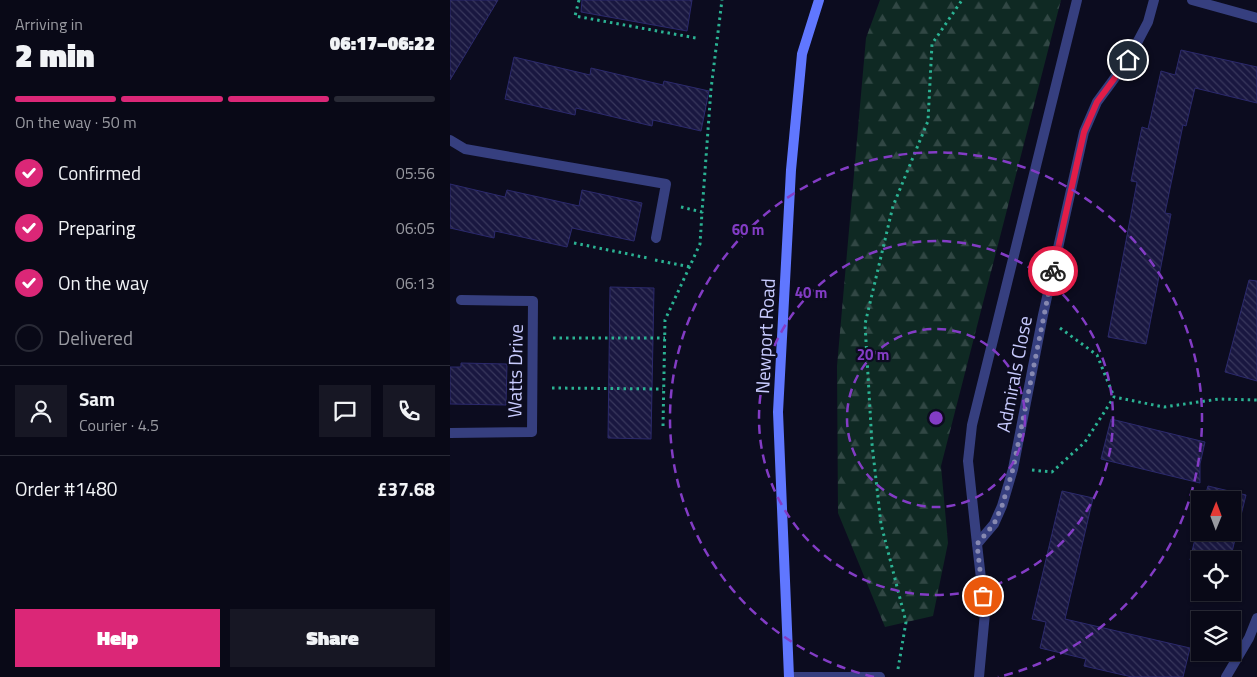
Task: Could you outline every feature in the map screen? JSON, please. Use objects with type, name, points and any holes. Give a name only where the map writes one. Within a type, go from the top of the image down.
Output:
[{"type":"main road","name":"Newport Road","points":[[789,677],[778,412],[791,170],[802,54],[819,0]]},
{"type":"street","points":[[979,677],[985,613],[968,461],[972,424],[1077,0]]},
{"type":"street","name":"Admirals Close","points":[[977,544],[994,524],[1002,506],[1013,469],[1043,315],[1084,132],[1097,102],[1128,60],[1148,22],[1154,0]]},
{"type":"street","points":[[1192,0],[1257,18]]},
{"type":"street","points":[[450,140],[465,149],[666,184],[656,238]]},
{"type":"street","name":"Watts Drive","points":[[450,433],[532,432],[533,301],[461,300]]},
{"type":"street","points":[[1226,677],[1249,638],[1257,618]]},
{"type":"street","points":[[789,677],[880,677]]},
{"type":"path","points":[[579,0],[575,16],[696,38]]},
{"type":"path","points":[[663,426],[666,320],[700,244],[710,98],[722,0]]},
{"type":"path","points":[[897,677],[906,622],[881,524],[872,444],[865,324],[893,206],[928,121],[932,44],[962,0]]},
{"type":"path","points":[[662,203],[702,212]]},
{"type":"path","points":[[574,243],[691,267]]},
{"type":"path","points":[[1043,315],[1097,355],[1114,397]]},
{"type":"path","points":[[533,338],[665,338]]},
{"type":"path","points":[[532,388],[663,389]]},
{"type":"path","points":[[1114,397],[1164,407],[1219,399],[1257,400]]},
{"type":"path","points":[[1013,469],[1052,472],[1085,442],[1114,397]]},
{"type":"green space","points":[[880,0],[1061,0],[941,466],[948,543],[933,616],[885,627],[838,513],[837,366],[866,38]]},
{"type":"building","points":[[450,0],[498,0],[450,80]]},
{"type":"building","points":[[582,0],[692,0],[687,31],[581,12]]},
{"type":"building","points":[[1181,50],[1257,67],[1257,103],[1195,88],[1186,126],[1183,125],[1165,213],[1171,214],[1146,344],[1108,337],[1137,182],[1131,181],[1142,127],[1148,129],[1161,71],[1175,75]]},
{"type":"building","points":[[514,57],[590,75],[591,68],[663,85],[664,81],[709,91],[701,131],[653,120],[652,126],[576,108],[575,115],[505,99]]},
{"type":"building","points":[[450,184],[505,197],[507,190],[579,206],[582,190],[642,203],[634,241],[572,228],[567,247],[495,231],[494,238],[450,228]]},
{"type":"building","points":[[1249,280],[1257,281],[1257,381],[1225,372]]},
{"type":"building","points":[[610,287],[654,288],[651,439],[608,438]]},
{"type":"building","points":[[461,363],[507,364],[506,405],[450,404],[450,367],[461,367]]},
{"type":"building","points":[[1111,419],[1205,442],[1200,464],[1200,483],[1101,459]]},
{"type":"building","points":[[1208,486],[1229,491],[1207,491]]},
{"type":"building","points":[[1062,491],[1093,498],[1065,619],[1190,648],[1183,677],[1132,677],[1084,666],[1086,659],[1040,648],[1046,622],[1032,619]]},
{"type":"building","points":[[1241,494],[1246,495],[1241,515]]},
{"type":"building","points":[[1195,541],[1235,541],[1232,551],[1192,551]]},
{"type":"way so far","points":[[983,596],[977,544],[994,524],[1002,506],[1013,469],[1053,271]]},
{"type":"route","points":[[1053,271],[1084,132],[1097,102],[1128,60]]}]
